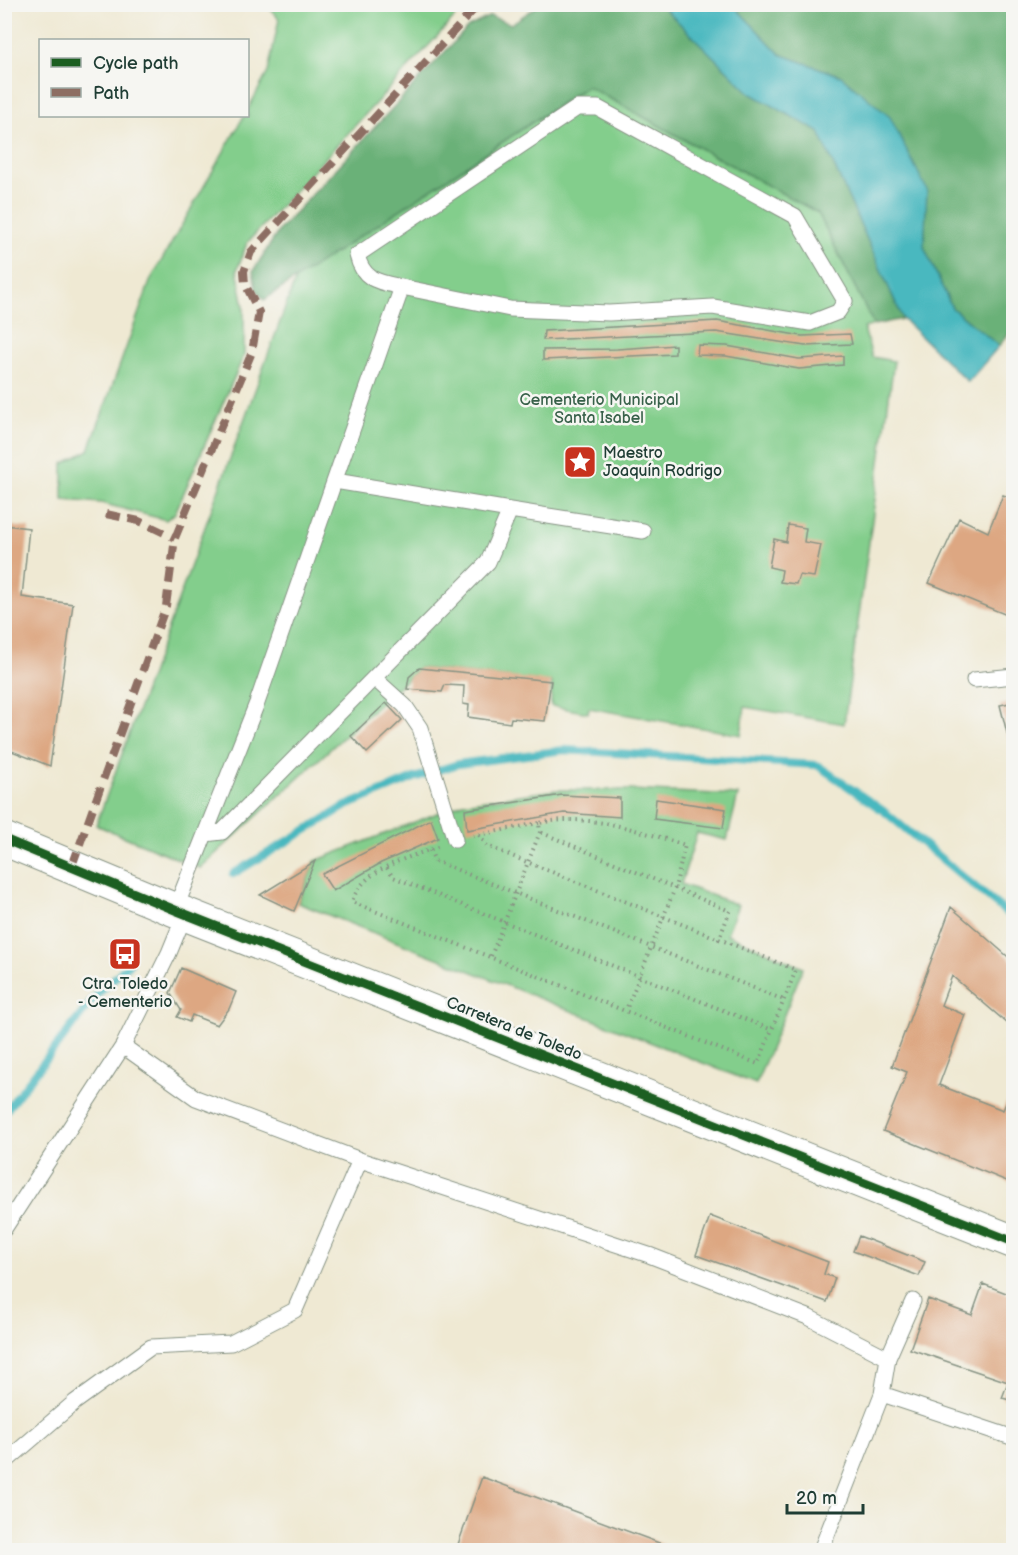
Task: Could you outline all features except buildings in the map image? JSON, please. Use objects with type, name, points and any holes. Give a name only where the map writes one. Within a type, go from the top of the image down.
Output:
[{"type":"street","name":"Carretera de Toledo","points":[[4,839],[180,912],[1014,1242]]},
{"type":"lane","points":[[577,108],[598,108],[795,216],[845,300],[838,312],[810,323],[713,307],[609,313],[510,309],[402,287],[374,281],[360,269],[357,255],[577,108]]},
{"type":"lane","points":[[4,1229],[123,1046],[169,953],[205,834],[257,703],[402,287]]},
{"type":"lane","points":[[335,481],[643,531]]},
{"type":"lane","points":[[205,834],[222,832],[488,562],[510,510]]},
{"type":"lane","points":[[974,680],[1014,676]]},
{"type":"lane","points":[[374,678],[405,706],[420,728],[455,840]]},
{"type":"lane","points":[[123,1046],[196,1098],[360,1160],[649,1255],[808,1317],[888,1358]]},
{"type":"lane","points":[[4,1463],[75,1402],[151,1347],[231,1343],[295,1310],[360,1160]]},
{"type":"lane","points":[[821,1551],[882,1394],[888,1358],[913,1301]]},
{"type":"lane","points":[[882,1394],[1014,1438]]},
{"type":"path","points":[[479,835],[487,846],[527,863],[664,917],[796,970],[758,1064],[352,902],[356,889],[369,876],[455,840],[479,835],[539,823],[562,818],[582,819],[633,829],[685,845],[675,888],[664,917],[626,1010]]},
{"type":"path","points":[[491,956],[514,892],[540,832],[539,823]]},
{"type":"path","points":[[540,832],[730,911],[719,939]]},
{"type":"path","points":[[429,850],[435,861],[784,1000]]},
{"type":"path","points":[[387,868],[393,878],[772,1030]]},
{"type":"green space","points":[[267,5],[456,5],[455,17],[247,243],[237,270],[244,306],[244,355],[175,513],[166,520],[101,503],[63,500],[63,464],[89,450],[151,279],[243,117],[249,117],[249,107],[268,72],[279,19]]},
{"type":"green space","points":[[539,5],[661,5],[750,93],[819,132],[903,319],[874,325],[818,213],[587,86],[264,300],[256,289],[253,271],[280,229],[468,27],[490,16],[511,24]]},
{"type":"green space","points":[[733,5],[1013,5],[1014,328],[999,346],[952,308],[924,247],[927,190],[841,76],[780,54]]},
{"type":"green space","name":"Cementerio Municipal Santa Isabel","points":[[587,86],[818,213],[874,325],[864,328],[872,357],[894,361],[844,724],[745,707],[741,735],[589,708],[588,713],[551,706],[552,682],[419,668],[200,868],[96,825],[296,278]]},
{"type":"green space","points":[[556,790],[629,790],[738,795],[727,840],[697,833],[681,884],[738,905],[727,934],[803,968],[756,1084],[298,903],[315,861],[463,803]]},
{"type":"water","points":[[661,5],[733,5],[780,54],[841,76],[890,117],[927,190],[924,247],[952,308],[999,346],[968,382],[903,319],[819,132],[750,93]]},
{"type":"waterway","points":[[233,874],[346,806],[414,778],[458,764],[564,750],[817,765],[885,812],[1014,919]]},
{"type":"waterway","points":[[4,1113],[95,997],[130,963]]},
{"type":"marked path","points":[[72,866],[166,606],[175,538],[252,352],[259,312],[245,284],[244,271],[251,252],[478,5],[482,4]]},
{"type":"marked path","points":[[106,514],[139,521],[175,538]]},
{"type":"cycle path","points":[[4,839],[175,910],[1014,1242]]},
{"type":"place","name":"Maestro Joaquín Rodrigo","points":[[580,462]]},
{"type":"place","name":"Ctra. Toledo - Cementerio","points":[[125,954]]}]
